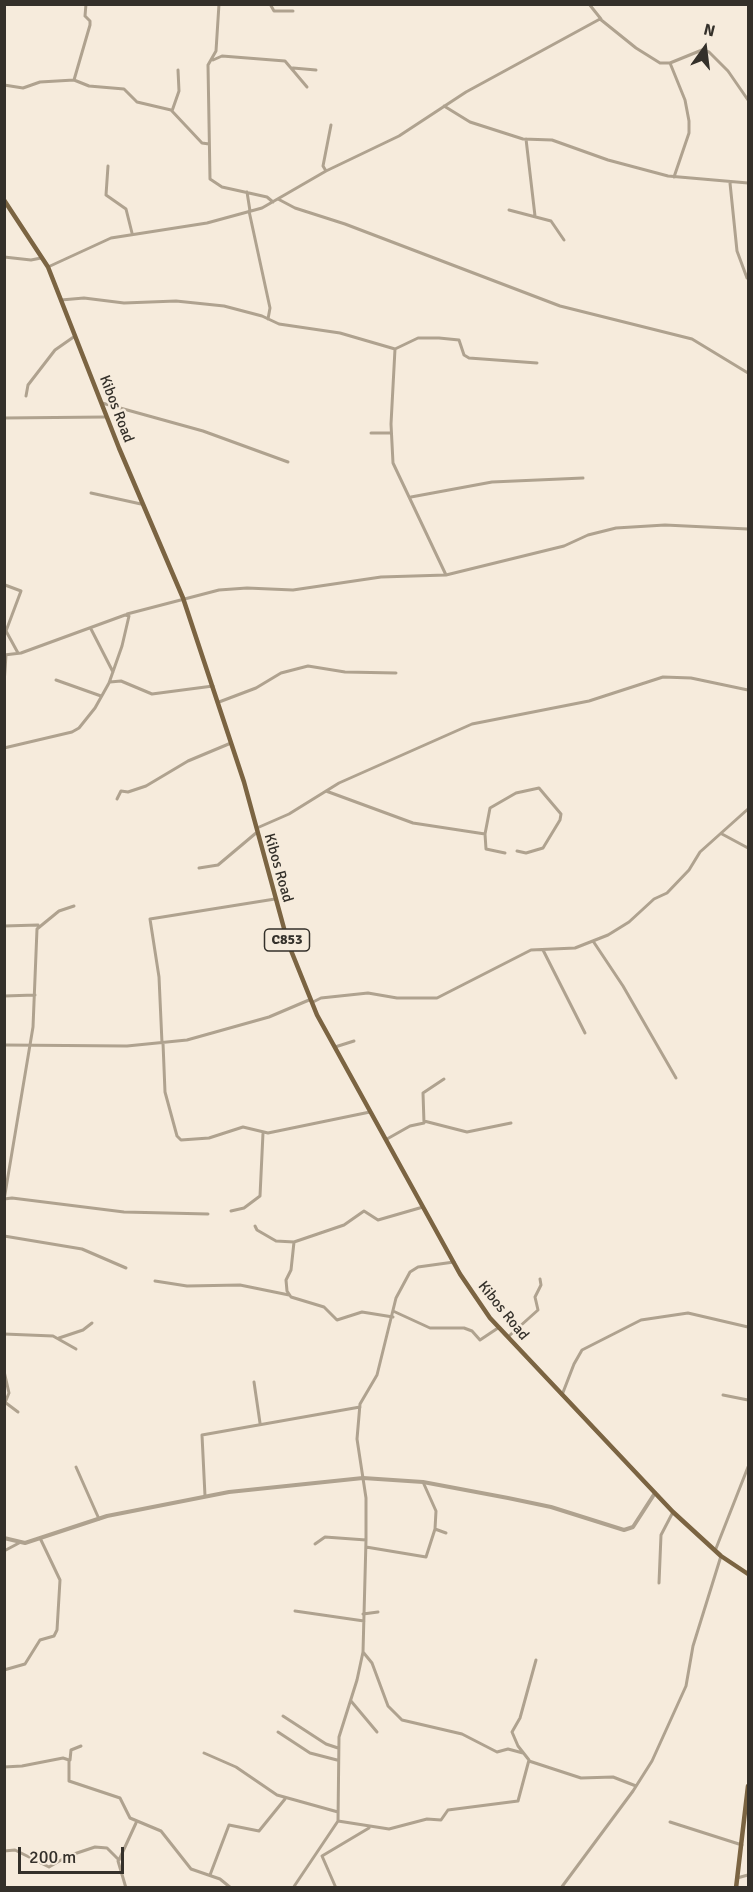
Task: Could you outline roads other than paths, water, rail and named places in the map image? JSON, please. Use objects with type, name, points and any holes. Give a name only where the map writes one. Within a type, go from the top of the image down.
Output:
[{"type":"main road","name":"Kibos Road","points":[[4,200],[48,267],[141,504],[183,598],[219,702],[275,899],[310,1002],[475,1298],[507,1338],[673,1512],[721,1556],[748,1574]]},
{"type":"main road","points":[[736,1887],[748,1786]]},
{"type":"street","points":[[74,80],[90,26],[90,21],[85,16],[86,4]]},
{"type":"street","points":[[219,4],[217,47],[208,72],[210,179],[222,187],[267,197],[273,202]]},
{"type":"street","points":[[270,4],[274,11],[293,11]]},
{"type":"street","points":[[589,4],[601,19],[650,58],[660,63],[670,63],[699,51],[709,51],[728,71],[748,100]]},
{"type":"street","points":[[48,267],[101,242],[132,234],[207,223],[273,202],[326,171],[399,136],[444,106],[601,19]]},
{"type":"street","points":[[211,61],[222,56],[285,61],[307,87]]},
{"type":"street","points":[[670,63],[685,100],[689,121],[689,133],[674,177]]},
{"type":"street","points":[[293,68],[316,70]]},
{"type":"street","points":[[172,111],[179,91],[178,70]]},
{"type":"street","points":[[4,86],[23,88],[40,82],[74,80],[89,86],[124,89],[137,102],[163,106],[172,111],[202,143],[210,144]]},
{"type":"street","points":[[444,106],[470,123],[526,139],[552,140],[608,160],[674,177],[748,183]]},
{"type":"street","points":[[326,171],[322,166],[331,125]]},
{"type":"street","points":[[526,139],[535,216]]},
{"type":"street","points":[[108,166],[106,195],[126,209],[132,234]]},
{"type":"street","points":[[730,182],[737,251],[747,278]]},
{"type":"street","points":[[247,192],[270,308],[268,319]]},
{"type":"street","points":[[278,199],[560,306],[692,339],[748,374]]},
{"type":"street","points":[[509,210],[535,216],[554,224],[564,240]]},
{"type":"street","points":[[4,257],[31,260],[42,258]]},
{"type":"street","points":[[62,300],[84,298],[124,303],[184,302],[224,306],[294,327],[350,335],[395,349],[418,338],[439,338],[459,340],[464,355],[469,358],[537,363]]},
{"type":"street","points":[[26,396],[28,385],[55,350],[75,336]]},
{"type":"street","points":[[395,349],[391,433],[394,466],[411,497],[446,575]]},
{"type":"street","points":[[101,402],[203,431],[288,462]]},
{"type":"street","points":[[4,418],[106,417]]},
{"type":"street","points":[[370,433],[391,433]]},
{"type":"street","points":[[411,497],[492,482],[583,478]]},
{"type":"street","points":[[91,494],[141,504]]},
{"type":"street","points":[[4,684],[5,655],[18,653],[91,629],[127,614],[183,598],[233,588],[301,589],[381,577],[446,575],[564,546],[605,530],[665,525],[748,528]]},
{"type":"street","points":[[5,585],[21,591],[6,631],[18,653]]},
{"type":"street","points":[[4,748],[75,730],[94,710],[113,672],[127,628],[129,617],[127,614]]},
{"type":"street","points":[[91,629],[113,672]]},
{"type":"street","points":[[219,702],[256,688],[281,673],[308,666],[345,672],[396,673]]},
{"type":"street","points":[[199,868],[218,865],[255,831],[289,814],[326,791],[464,727],[589,701],[653,679],[691,678],[748,690]]},
{"type":"street","points":[[56,680],[101,696]]},
{"type":"street","points":[[109,683],[120,681],[152,694],[213,686]]},
{"type":"street","points":[[117,799],[121,791],[128,792],[146,786],[188,761],[231,743]]},
{"type":"street","points":[[505,853],[486,849],[485,834],[490,808],[516,793],[538,788],[561,814],[560,820],[543,848],[526,853],[517,851]]},
{"type":"street","points":[[326,791],[413,823],[485,834]]},
{"type":"street","points":[[4,1045],[162,1043],[214,1034],[321,998],[368,993],[397,998],[436,998],[520,954],[531,950],[574,948],[614,932],[654,899],[664,895],[689,870],[700,852],[748,809]]},
{"type":"street","points":[[722,834],[748,848]]},
{"type":"street","points":[[275,899],[150,919],[159,976],[164,1086],[179,1138],[207,1138],[243,1127],[263,1133],[371,1112]]},
{"type":"street","points":[[4,926],[38,925],[59,911],[74,906]]},
{"type":"street","points":[[38,925],[35,942],[35,994],[5,1200],[12,1198],[124,1212],[208,1214]]},
{"type":"street","points":[[594,941],[676,1078]]},
{"type":"street","points":[[543,950],[585,1033]]},
{"type":"street","points":[[4,996],[35,994]]},
{"type":"street","points":[[335,1047],[354,1041]]},
{"type":"street","points":[[424,1121],[423,1093],[444,1079]]},
{"type":"street","points":[[387,1139],[424,1121],[467,1132],[511,1123]]},
{"type":"street","points":[[231,1210],[244,1208],[260,1196],[263,1133]]},
{"type":"street","points":[[255,1226],[256,1230],[276,1241],[294,1242],[344,1225],[364,1211],[378,1220],[424,1206]]},
{"type":"street","points":[[4,1236],[82,1249],[126,1268]]},
{"type":"street","points":[[289,1295],[286,1280],[291,1270],[294,1242]]},
{"type":"street","points":[[293,1887],[338,1821],[340,1728],[351,1701],[363,1652],[366,1540],[363,1478],[357,1439],[360,1407],[377,1376],[398,1293],[414,1269],[454,1262]]},
{"type":"street","points":[[507,1338],[538,1310],[535,1297],[541,1285],[540,1279]]},
{"type":"street","points":[[155,1281],[187,1286],[240,1285],[289,1295],[326,1308],[337,1320],[362,1312],[393,1317]]},
{"type":"street","points":[[393,1311],[430,1328],[472,1330],[480,1340],[498,1328]]},
{"type":"street","points":[[562,1396],[582,1350],[641,1320],[685,1313],[748,1327]]},
{"type":"street","points":[[59,1338],[83,1330],[92,1323]]},
{"type":"street","points":[[4,1334],[34,1334],[59,1338],[76,1349]]},
{"type":"street","points":[[4,1371],[9,1390],[5,1404],[18,1412]]},
{"type":"street","points":[[254,1382],[260,1423]]},
{"type":"street","points":[[723,1395],[748,1400]]},
{"type":"street","points":[[205,1497],[201,1436],[260,1423],[360,1407]]},
{"type":"street","points":[[76,1467],[99,1519]]},
{"type":"street","points":[[715,1551],[748,1467]]},
{"type":"street","points":[[4,1551],[19,1543],[99,1519],[205,1497],[297,1484],[363,1478],[423,1482],[551,1507],[624,1530],[633,1527],[655,1493]]},
{"type":"street","points":[[366,1547],[426,1557],[435,1529],[436,1512],[423,1482]]},
{"type":"street","points":[[658,1583],[661,1535],[673,1512]]},
{"type":"street","points":[[435,1529],[446,1533]]},
{"type":"street","points":[[315,1544],[325,1537],[366,1540]]},
{"type":"street","points":[[4,1538],[19,1543]]},
{"type":"street","points":[[4,1670],[25,1664],[35,1651],[39,1640],[49,1639],[56,1634],[60,1580],[40,1538]]},
{"type":"street","points":[[561,1887],[652,1761],[685,1689],[693,1646],[721,1556]]},
{"type":"street","points":[[295,1611],[364,1621]]},
{"type":"street","points":[[363,1614],[378,1612]]},
{"type":"street","points":[[363,1652],[372,1664],[388,1706],[402,1720],[462,1734],[497,1752],[508,1749],[523,1754]]},
{"type":"street","points":[[536,1660],[520,1718],[512,1732],[523,1754],[529,1761],[581,1778],[612,1777],[636,1786]]},
{"type":"street","points":[[351,1701],[377,1732]]},
{"type":"street","points":[[283,1716],[326,1744],[338,1748]]},
{"type":"street","points":[[278,1732],[310,1753],[338,1760]]},
{"type":"street","points":[[81,1746],[71,1750],[69,1781],[120,1798],[127,1814],[136,1822],[161,1831],[190,1869],[210,1875],[231,1887]]},
{"type":"street","points":[[204,1753],[236,1767],[261,1786],[285,1798],[338,1812]]},
{"type":"street","points":[[4,1767],[63,1758],[70,1761]]},
{"type":"street","points":[[338,1821],[371,1827],[400,1828],[427,1819],[441,1820],[448,1810],[518,1801],[529,1761]]},
{"type":"street","points":[[210,1875],[229,1825],[259,1831],[285,1798]]},
{"type":"street","points":[[118,1860],[136,1822]]},
{"type":"street","points":[[670,1822],[742,1845]]},
{"type":"street","points":[[322,1856],[371,1827]]},
{"type":"street","points":[[4,1851],[15,1850],[49,1867],[68,1856],[95,1847],[107,1848],[118,1860],[126,1887]]},
{"type":"street","points":[[319,1851],[336,1887]]},
{"type":"street","points":[[737,1878],[748,1875]]}]
